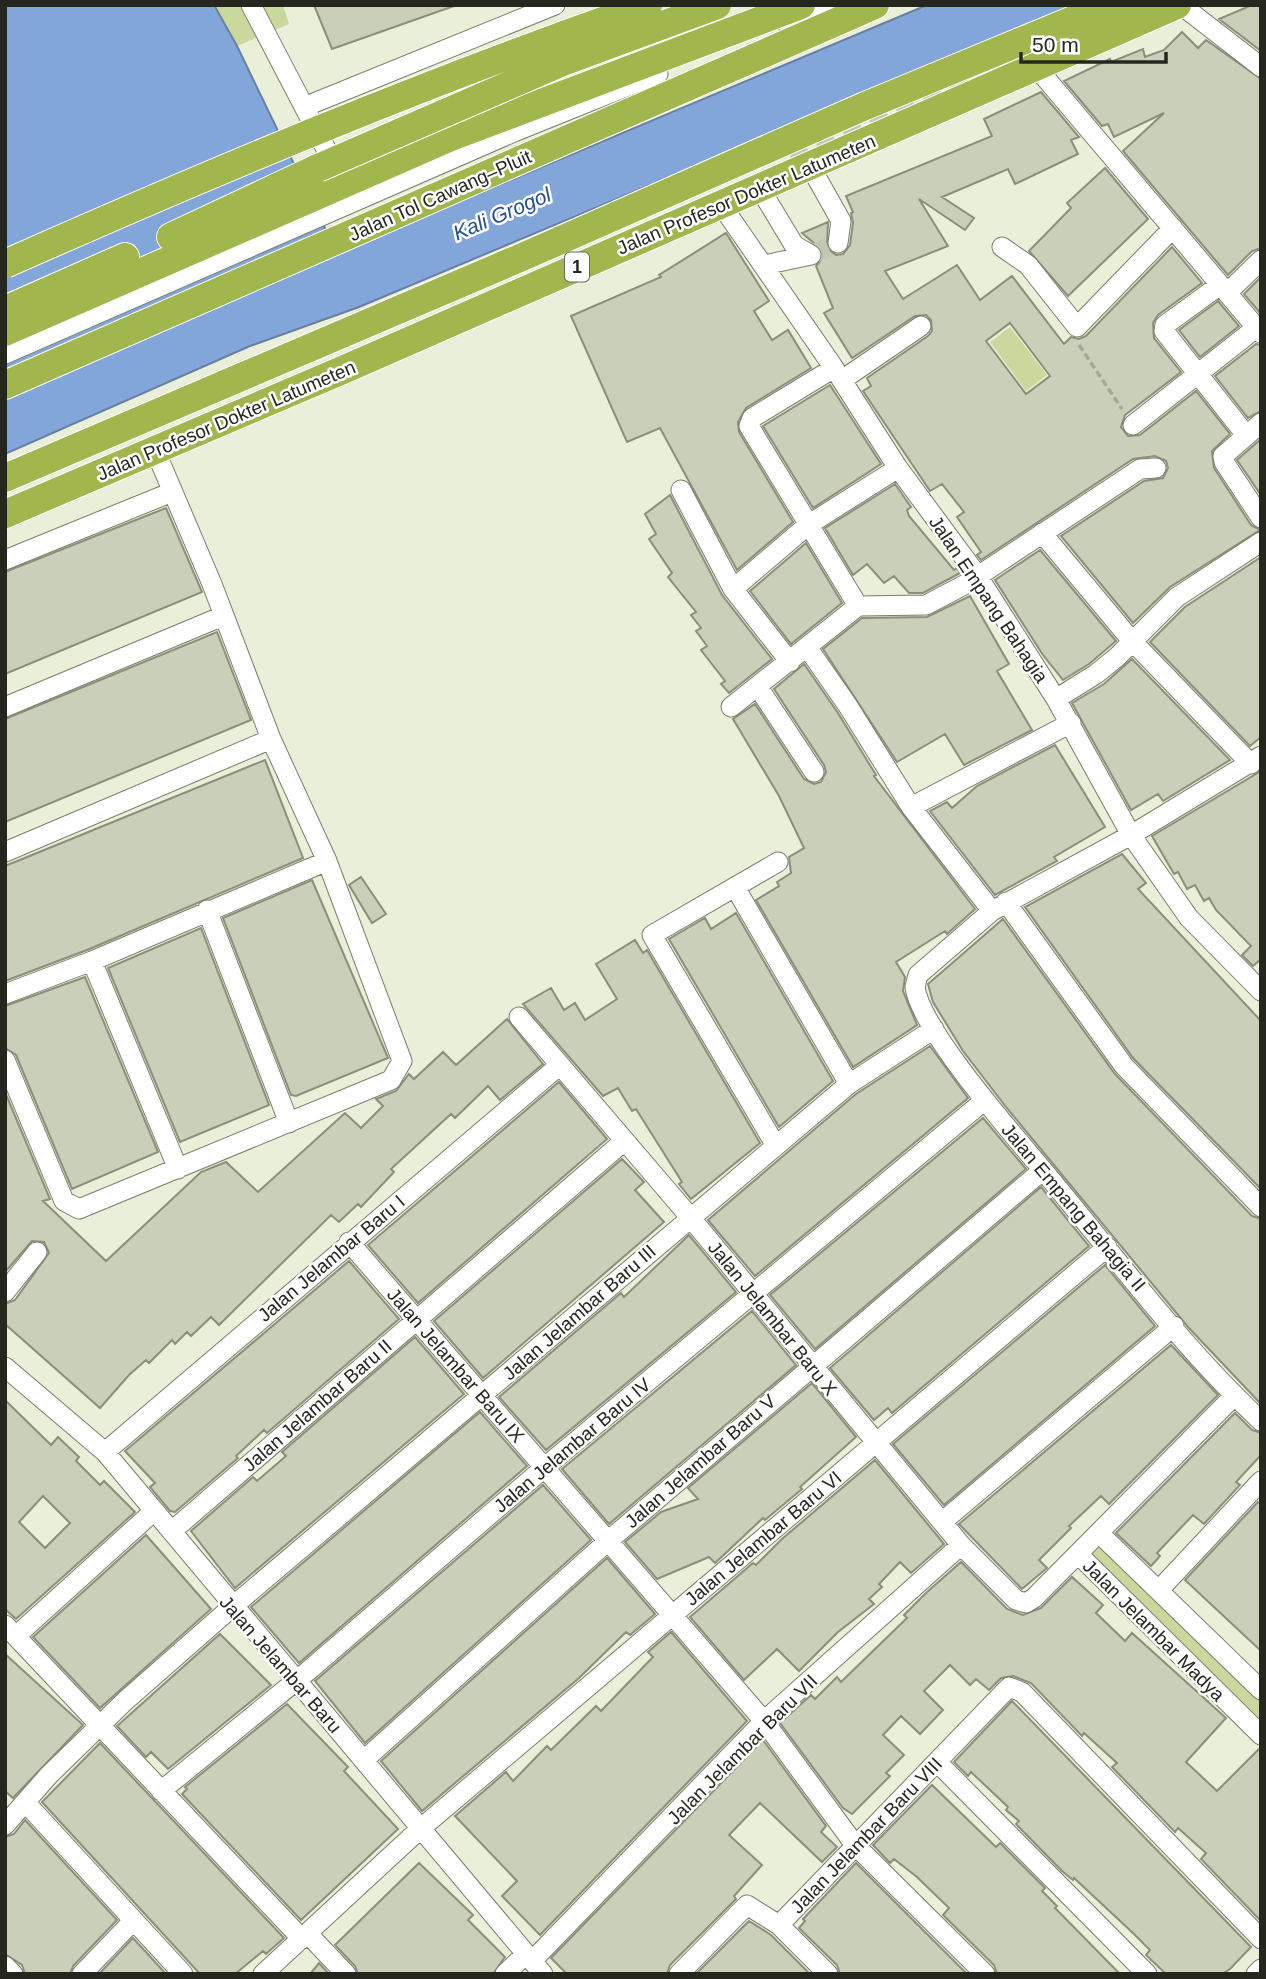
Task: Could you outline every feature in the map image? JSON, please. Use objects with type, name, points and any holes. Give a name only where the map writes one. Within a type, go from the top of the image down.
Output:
[{"type":"highway","points":[[5,264],[280,144],[556,37],[648,5]]},
{"type":"highway","points":[[5,310],[200,224],[318,167],[517,82],[717,5]]},
{"type":"highway","points":[[5,332],[339,192],[451,137],[801,5]]},
{"type":"highway","name":"Jalan Tol Cawang–Pluit","points":[[5,385],[875,5]]},
{"type":"highway","name":"Jalan Profesor Dokter Latumeten","points":[[5,514],[1179,5]]},
{"type":"highway","points":[[5,478],[520,258],[865,106],[1073,20],[1101,16],[1148,19]]},
{"type":"street","points":[[251,5],[304,107],[339,192]]},
{"type":"street","points":[[304,107],[555,5]]},
{"type":"street","points":[[5,354],[339,192],[835,5]]},
{"type":"street","points":[[1179,5],[1261,67]]},
{"type":"street","points":[[1037,68],[1259,331],[1197,374],[1133,425]]},
{"type":"street","points":[[810,166],[841,221],[838,243]]},
{"type":"street","points":[[759,187],[794,245],[811,255],[764,265]]},
{"type":"street","name":"Jalan Empang Bahagia","points":[[720,203],[838,374],[898,468],[977,575],[1071,723],[1131,835],[1189,918],[1260,990]]},
{"type":"street","points":[[1002,247],[1028,265],[1077,327],[1173,228]]},
{"type":"street","points":[[1261,260],[1224,289],[1164,328],[1197,374],[1253,429],[1226,451],[1224,462],[1261,518]]},
{"type":"street","points":[[858,606],[749,423],[921,326]]},
{"type":"street","points":[[5,1059],[64,1200],[79,1209],[391,1080],[402,1061],[327,860],[271,739],[155,450]]},
{"type":"street","points":[[733,589],[808,525],[898,468]]},
{"type":"street","points":[[731,707],[858,606],[926,606],[1140,468],[1151,468]]},
{"type":"street","points":[[681,490],[733,589],[790,662]]},
{"type":"street","points":[[5,560],[172,492]]},
{"type":"street","points":[[999,907],[1131,835],[1256,760],[1132,640],[1042,533]]},
{"type":"street","points":[[1056,699],[1096,674],[1177,597],[1261,542]]},
{"type":"street","points":[[5,707],[223,616]]},
{"type":"street","points":[[807,647],[848,706],[911,807],[999,907],[1131,1074],[1261,1207]]},
{"type":"street","points":[[758,687],[814,772]]},
{"type":"street","points":[[911,807],[1071,723]]},
{"type":"street","points":[[5,852],[271,739]]},
{"type":"street","points":[[5,994],[92,961],[327,860]]},
{"type":"street","points":[[776,1146],[652,935],[778,862]]},
{"type":"street","points":[[735,887],[849,1084]]},
{"type":"street","name":"Jalan Empang Bahagia II","points":[[999,907],[918,975],[916,993],[934,1029],[985,1100],[1107,1247],[1234,1396],[1261,1422]]},
{"type":"street","points":[[207,911],[289,1123]]},
{"type":"street","points":[[92,961],[178,1169]]},
{"type":"street","name":"Jalan Jelambar Baru X","points":[[519,1017],[623,1142],[690,1217],[961,1545],[1016,1600],[1026,1603],[1034,1598],[1079,1555]]},
{"type":"street","name":"Jalan Jelambar Baru III","points":[[13,1812],[101,1726],[232,1607],[690,1217],[849,1084],[934,1029]]},
{"type":"street","name":"Jalan Jelambar Baru I","points":[[105,1452],[560,1065]]},
{"type":"street","name":"Jalan Jelambar Baru IV","points":[[161,1791],[985,1100]]},
{"type":"street","name":"Jalan Jelambar Baru II","points":[[172,1531],[623,1142]]},
{"type":"street","name":"Jalan Jelambar Baru V","points":[[364,1760],[608,1541],[811,1364],[1043,1170]]},
{"type":"street","name":"Jalan Jelambar Baru IX","points":[[349,1242],[764,1721],[855,1845],[985,1974]]},
{"type":"street","name":"Jalan Jelambar Baru VI","points":[[262,1974],[419,1829],[1107,1247]]},
{"type":"street","points":[[5,1292],[37,1252]]},
{"type":"street","points":[[942,1522],[1174,1326]]},
{"type":"street","name":"Jalan Jelambar Baru","points":[[5,1367],[105,1452],[232,1607],[534,1963]]},
{"type":"street","points":[[1100,1534],[1234,1396]]},
{"type":"street","points":[[1159,1590],[1261,1481]]},
{"type":"street","points":[[154,1511],[11,1630],[161,1791],[305,1937],[346,1974]]},
{"type":"street","name":"Jalan Jelambar Madya","points":[[1261,1690],[1100,1534],[1079,1555],[1261,1735]]},
{"type":"street","name":"Jalan Jelambar Baru VII","points":[[505,1974],[534,1963],[764,1721],[961,1545]]},
{"type":"street","name":"Jalan Jelambar Baru VIII","points":[[679,1974],[747,1905],[779,1925],[1002,1691],[1009,1687],[1022,1692],[1261,1939]]},
{"type":"street","points":[[937,1762],[1147,1974]]},
{"type":"street","points":[[13,1812],[133,1921],[183,1974]]},
{"type":"street","points":[[82,1974],[133,1921]]},
{"type":"street","points":[[779,1925],[828,1974]]},
{"type":"street","points":[[5,1966],[13,1974]]},
{"type":"street","points":[[1256,1974],[1261,1969]]},
{"type":"path","points":[[1077,327],[1076,339],[1084,355],[1133,425]]},
{"type":"green space","points":[[212,5],[283,5],[289,24],[237,46]]},
{"type":"green space","points":[[1010,327],[1047,375],[1026,391],[990,342]]},
{"type":"green space","points":[[1107,1541],[1261,1687],[1261,1729],[1088,1554]]},
{"type":"water","name":"Kali Grogol","points":[[5,5],[214,5],[237,46],[337,253],[927,5],[1079,5],[359,307],[250,346],[5,454]]},
{"type":"building","points":[[314,5],[454,5],[454,6],[332,49]]},
{"type":"building","points":[[1252,5],[1261,5],[1261,51],[1219,19]]},
{"type":"building","points":[[1182,32],[1198,48],[1206,40],[1261,79],[1261,248],[1252,251],[1228,275],[1123,151],[1164,113],[1114,137],[1108,124],[1102,126],[1064,81],[1110,59],[1111,62],[1143,49],[1145,57],[1164,50]]},
{"type":"building","points":[[1041,92],[1079,137],[1071,140],[1078,154],[1015,184],[1008,169],[942,197],[974,218],[965,230],[919,199],[948,246],[885,271],[903,299],[957,265],[980,300],[1012,276],[1064,344],[1071,337],[1079,339],[1086,336],[1172,247],[1202,283],[1158,315],[1153,323],[1154,338],[1181,372],[1125,415],[1121,427],[1128,436],[1140,435],[1196,391],[1230,434],[1212,451],[1214,468],[1251,525],[1260,530],[1170,587],[1133,623],[1061,536],[1144,481],[1163,478],[1168,468],[1166,461],[1155,456],[1133,459],[981,560],[977,555],[981,552],[957,517],[964,512],[942,484],[930,491],[863,391],[871,386],[867,378],[928,336],[932,331],[931,320],[926,315],[915,316],[852,358],[824,313],[833,308],[816,266],[822,259],[822,250],[802,233],[828,222],[827,248],[836,255],[843,254],[850,245],[853,223],[853,212],[846,196],[992,136],[984,119]],"holes":[[[1010,323],[1050,376],[1026,394],[986,341]]]},
{"type":"building","points":[[1105,168],[1148,219],[1068,296],[1029,251],[1071,208],[1067,203]]},
{"type":"building","points":[[726,233],[769,301],[754,311],[772,340],[788,330],[811,368],[746,408],[738,422],[739,432],[793,522],[737,570],[660,428],[627,442],[571,316],[661,277],[659,275]]},
{"type":"building","points":[[1261,277],[1261,314],[1244,294]]},
{"type":"building","points":[[1218,301],[1239,326],[1200,357],[1179,330]]},
{"type":"building","points":[[1256,344],[1261,345],[1261,411],[1248,418],[1215,376]]},
{"type":"building","points":[[830,385],[881,464],[813,508],[763,426]]},
{"type":"building","points":[[1261,439],[1261,495],[1237,460]]},
{"type":"building","points":[[895,484],[911,507],[907,510],[909,516],[954,570],[957,568],[960,573],[923,593],[909,593],[894,576],[884,583],[867,564],[853,575],[825,528]]},
{"type":"building","points":[[670,495],[722,595],[772,659],[729,693],[721,684],[725,681],[701,650],[707,646],[696,631],[701,628],[691,615],[696,612],[668,577],[672,573],[649,539],[656,534],[645,514]]},
{"type":"building","points":[[166,508],[202,592],[5,674],[5,572]]},
{"type":"building","points":[[806,543],[842,603],[791,644],[750,591]]},
{"type":"building","points":[[1040,550],[1116,641],[1089,664],[1063,680],[1043,655],[995,580]]},
{"type":"building","points":[[1261,557],[1261,737],[1250,746],[1150,642],[1185,607]]},
{"type":"building","points":[[970,596],[1009,664],[997,671],[1032,730],[964,765],[945,734],[897,762],[823,649],[862,618],[927,617]]},
{"type":"building","points":[[217,632],[251,720],[5,822],[5,719]]},
{"type":"building","points":[[1132,659],[1230,760],[1163,801],[1158,794],[1131,810],[1072,703],[1104,684]]},
{"type":"building","points":[[804,664],[838,713],[876,775],[874,776],[975,909],[947,934],[945,931],[896,962],[905,977],[903,991],[917,1025],[853,1067],[756,900],[779,886],[777,882],[791,873],[789,857],[804,848],[779,796],[733,719],[755,704],[804,779],[814,784],[821,782],[826,772],[824,765],[774,689]]},
{"type":"building","points":[[1055,745],[1105,827],[1054,857],[1057,861],[995,895],[930,811],[947,802],[952,808],[977,786]]},
{"type":"building","points":[[265,760],[303,858],[87,950],[5,981],[5,866]]},
{"type":"building","points":[[1261,771],[1261,959],[1253,966],[1242,955],[1251,946],[1216,910],[1209,898],[1204,901],[1195,885],[1187,889],[1178,872],[1174,874],[1152,836]]},
{"type":"building","points":[[1122,854],[1146,883],[1138,889],[1261,1021],[1261,1189],[1133,1058],[1025,907]]},
{"type":"building","points":[[361,877],[386,914],[372,923],[349,885]]},
{"type":"building","points":[[312,880],[388,1058],[296,1096],[291,1095],[223,918]]},
{"type":"building","points":[[736,913],[833,1081],[779,1127],[669,939],[705,918],[711,929]]},
{"type":"building","points":[[1003,919],[1115,1074],[1252,1216],[1261,1219],[1260,1403],[1188,1327],[1006,1107],[963,1051],[933,1002],[928,984]]},
{"type":"building","points":[[201,928],[269,1105],[180,1142],[108,968]]},
{"type":"building","points":[[635,940],[643,953],[647,950],[760,1143],[691,1199],[679,1184],[682,1182],[636,1109],[632,1111],[618,1088],[603,1096],[523,1004],[551,988],[564,1010],[575,1003],[585,1020],[617,999],[596,964]]},
{"type":"building","points":[[85,977],[158,1152],[72,1189],[16,1055],[5,1048],[5,1006]]},
{"type":"building","points":[[507,1019],[543,1064],[500,1100],[488,1086],[455,1118],[451,1114],[391,1169],[394,1172],[361,1207],[358,1204],[339,1222],[331,1215],[219,1325],[211,1317],[191,1336],[187,1332],[175,1344],[172,1340],[149,1363],[146,1360],[129,1375],[100,1408],[5,1324],[5,1304],[15,1300],[49,1253],[44,1242],[32,1241],[5,1272],[5,1092],[50,1199],[43,1201],[106,1261],[201,1172],[226,1162],[258,1192],[345,1113],[361,1128],[383,1106],[376,1099],[396,1091],[409,1074],[414,1079],[443,1052],[456,1065]]},
{"type":"building","points":[[930,1046],[968,1098],[755,1276],[708,1220],[856,1094]]},
{"type":"building","points":[[559,1082],[607,1139],[418,1303],[368,1245]]},
{"type":"building","points":[[983,1118],[1026,1169],[815,1349],[770,1295]]},
{"type":"building","points":[[622,1159],[644,1182],[635,1190],[664,1222],[483,1378],[434,1321]]},
{"type":"building","points":[[1041,1187],[1089,1246],[892,1413],[888,1408],[874,1420],[830,1368]]},
{"type":"building","points":[[689,1235],[736,1292],[546,1450],[499,1397],[621,1293],[624,1297]]},
{"type":"building","points":[[349,1261],[399,1319],[267,1433],[264,1430],[236,1456],[238,1458],[175,1512],[170,1511],[150,1487],[155,1483],[125,1451]]},
{"type":"building","points":[[1105,1265],[1155,1326],[944,1505],[893,1444]]},
{"type":"building","points":[[752,1311],[796,1365],[609,1524],[562,1469]]},
{"type":"building","points":[[415,1337],[464,1394],[235,1588],[191,1531],[253,1477],[257,1481],[286,1456],[282,1452]]},
{"type":"building","points":[[1171,1345],[1218,1395],[1109,1504],[1101,1496],[1069,1526],[1071,1528],[1039,1560],[1047,1568],[1022,1589],[959,1524]]},
{"type":"building","points":[[812,1383],[856,1437],[800,1487],[802,1489],[765,1520],[763,1518],[715,1563],[709,1557],[657,1579],[625,1542],[661,1512],[698,1499],[688,1488]]},
{"type":"building","points":[[5,1400],[51,1445],[58,1437],[79,1457],[76,1461],[100,1485],[104,1481],[135,1512],[16,1619],[5,1609]],"holes":[[[43,1496],[70,1523],[45,1548],[19,1522]]]},
{"type":"building","points":[[480,1412],[527,1466],[299,1663],[251,1607]]},
{"type":"building","points":[[1235,1413],[1252,1430],[1261,1433],[1261,1455],[1236,1482],[1240,1485],[1204,1524],[1193,1515],[1157,1553],[1160,1556],[1151,1566],[1116,1533]]},
{"type":"building","points":[[875,1460],[944,1544],[911,1573],[900,1562],[879,1584],[882,1587],[869,1599],[874,1604],[838,1632],[799,1671],[777,1649],[744,1680],[690,1617],[753,1563],[756,1565],[782,1539]]},
{"type":"building","points":[[543,1485],[591,1540],[365,1743],[315,1681]]},
{"type":"building","points":[[1258,1502],[1261,1504],[1261,1651],[1185,1580]]},
{"type":"building","points":[[146,1535],[211,1609],[100,1708],[33,1637]]},
{"type":"building","points":[[607,1558],[655,1614],[630,1635],[626,1632],[579,1678],[422,1811],[381,1761]]},
{"type":"building","points":[[961,1562],[1007,1609],[1023,1615],[1041,1608],[1072,1577],[1103,1605],[1096,1613],[1125,1641],[1132,1633],[1226,1718],[1186,1762],[1217,1791],[1261,1747],[1261,1921],[1201,1859],[1206,1853],[1178,1828],[1175,1832],[1112,1767],[1117,1763],[1084,1733],[1082,1736],[1031,1683],[1013,1676],[1001,1678],[989,1690],[976,1679],[970,1685],[950,1665],[924,1691],[943,1710],[920,1734],[901,1716],[883,1735],[904,1755],[886,1773],[890,1776],[852,1814],[843,1808],[780,1723],[811,1695],[815,1699],[837,1677],[841,1682],[907,1618],[904,1615],[926,1593]]},
{"type":"building","points":[[671,1632],[747,1721],[540,1935],[502,1896],[517,1881],[455,1816],[506,1772],[513,1781],[547,1746],[551,1750],[596,1706],[601,1711],[653,1657],[648,1652]]},
{"type":"building","points":[[220,1634],[271,1685],[168,1769],[151,1752],[146,1757],[117,1726]]},
{"type":"building","points":[[5,1654],[83,1725],[13,1798],[5,1791]]},
{"type":"building","points":[[1012,1701],[1251,1947],[1230,1969],[1222,1974],[1166,1974],[1146,1955],[1150,1950],[1134,1934],[1074,1878],[1073,1880],[1062,1871],[1016,1824],[1019,1821],[1006,1810],[1008,1807],[971,1772],[968,1776],[954,1762]]},
{"type":"building","points":[[287,1704],[348,1767],[344,1771],[398,1829],[301,1920],[182,1794],[187,1789],[185,1787]]},
{"type":"building","points":[[763,1740],[826,1826],[821,1832],[837,1847],[822,1862],[760,1803],[729,1835],[762,1865],[734,1896],[736,1899],[670,1965],[667,1974],[567,1974],[551,1958]]},
{"type":"building","points":[[100,1743],[284,1938],[266,1954],[263,1951],[235,1974],[200,1974],[42,1802]]},
{"type":"building","points":[[932,1785],[996,1847],[1000,1843],[1045,1888],[1042,1891],[1057,1906],[1055,1908],[1120,1974],[997,1974],[994,1965],[943,1915],[949,1908],[917,1877],[894,1859],[890,1863],[873,1845]]},
{"type":"building","points":[[25,1820],[117,1920],[73,1966],[70,1974],[25,1974],[22,1965],[5,1954],[5,1837],[14,1834]]},
{"type":"building","points":[[419,1863],[473,1915],[468,1920],[505,1957],[493,1974],[358,1974],[355,1966],[335,1945]]},
{"type":"building","points":[[856,1863],[967,1974],[840,1974],[837,1965],[799,1928],[805,1921],[803,1919]]},
{"type":"building","points":[[749,1921],[771,1935],[810,1974],[696,1974]]},
{"type":"building","points":[[133,1938],[166,1974],[99,1974]]},
{"type":"building","points":[[319,1963],[329,1974],[310,1974]]},
{"type":"tunnel","points":[[789,154],[1023,56]]},
{"type":"tunnel","points":[[811,255],[838,243]]}]
